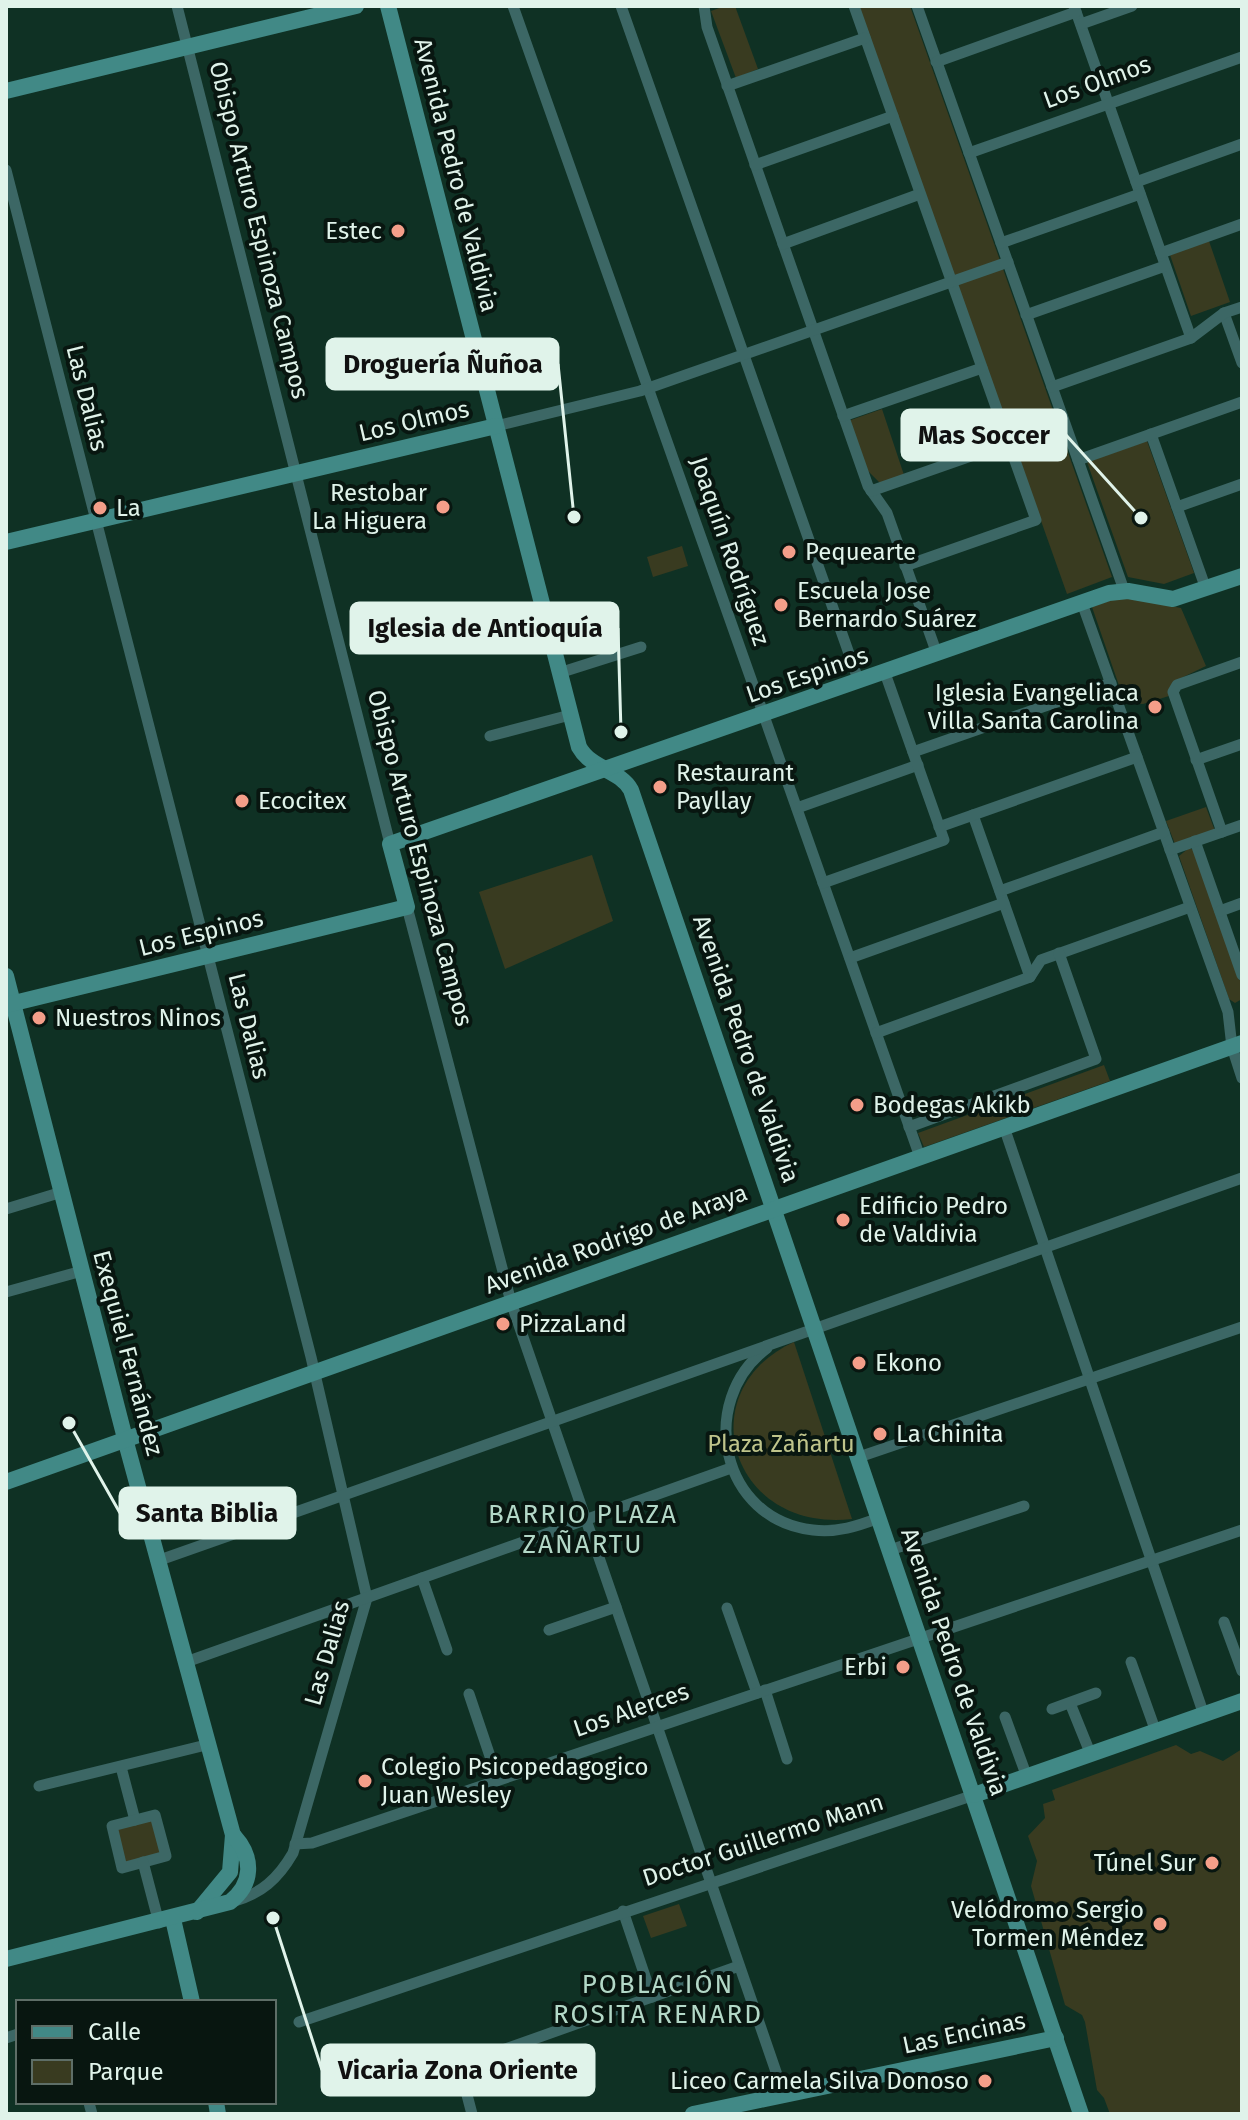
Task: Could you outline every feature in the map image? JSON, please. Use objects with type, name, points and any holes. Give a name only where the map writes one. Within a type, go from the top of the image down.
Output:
[{"type":"street","name":"Obispo Arturo Espinoza Campos","points":[[177,6],[390,844],[511,1302],[784,2095]]},
{"type":"street","points":[[6,91],[356,6]]},
{"type":"street","name":"Avenida Pedro de Valdivia","points":[[388,6],[582,753],[630,788],[1081,2114]]},
{"type":"street","name":"Joaquín Rodríguez","points":[[513,6],[920,1157]]},
{"type":"street","points":[[621,6],[859,682]]},
{"type":"street","points":[[704,6],[705,23],[843,416],[871,491],[884,508],[937,654]]},
{"type":"street","points":[[854,6],[1036,520],[905,566]]},
{"type":"street","points":[[917,6],[1124,590]]},
{"type":"street","points":[[1081,24],[1132,6]]},
{"type":"street","points":[[936,62],[1075,9],[1191,338]]},
{"type":"street","points":[[727,86],[865,38]]},
{"type":"street","name":"Los Olmos","points":[[969,153],[1242,57]]},
{"type":"street","points":[[755,165],[893,116]]},
{"type":"street","points":[[1136,182],[1242,144]]},
{"type":"street","name":"Las Dalias","points":[[6,170],[314,1372],[367,1598],[295,1844]]},
{"type":"street","points":[[783,244],[920,194]]},
{"type":"street","points":[[1001,243],[1140,194]]},
{"type":"street","points":[[1161,253],[1242,224]]},
{"type":"street","name":"Los Olmos","points":[[6,542],[649,387],[1008,262]]},
{"type":"street","points":[[1026,315],[1165,266]]},
{"type":"street","points":[[1052,387],[1191,338],[1224,313],[1242,307]]},
{"type":"street","points":[[1224,313],[1242,363]]},
{"type":"street","points":[[843,416],[982,368]]},
{"type":"street","points":[[1078,460],[1242,402]]},
{"type":"street","points":[[1151,434],[1206,589]]},
{"type":"street","points":[[871,491],[1008,443]]},
{"type":"street","points":[[1177,507],[1242,484]]},
{"type":"street","name":"Los Espinos","points":[[390,844],[1082,603],[1124,590],[1173,599],[1242,576]]},
{"type":"street","points":[[1082,603],[1228,1012],[1242,1078]]},
{"type":"street","points":[[548,631],[608,615]]},
{"type":"street","points":[[559,673],[641,647]]},
{"type":"street","points":[[1222,832],[1173,696],[1174,689],[1183,683],[1242,662]]},
{"type":"street","points":[[823,883],[944,840],[885,673]]},
{"type":"street","points":[[913,752],[1111,683]]},
{"type":"street","points":[[490,736],[570,715]]},
{"type":"street","points":[[1196,760],[1242,744]]},
{"type":"street","points":[[939,827],[1137,757]]},
{"type":"street","points":[[797,808],[918,765]]},
{"type":"street","points":[[973,815],[1030,977]]},
{"type":"street","points":[[1170,850],[1242,825]]},
{"type":"street","points":[[850,958],[1164,832]]},
{"type":"street","points":[[1195,841],[1242,975]]},
{"type":"street","points":[[1220,911],[1242,903]]},
{"type":"street","name":"Los Espinos","points":[[10,1004],[407,907]]},
{"type":"street","points":[[876,1033],[1030,977],[1041,960],[1190,907]]},
{"type":"street","points":[[909,1127],[1096,1059],[1059,953]]},
{"type":"street","name":"Exequiel Fernández","points":[[6,976],[10,1004],[125,1440],[233,1835],[223,1896],[228,1903],[247,1887],[249,1877],[241,1843],[233,1835]]},
{"type":"street","points":[[1228,1012],[1242,1007]]},
{"type":"street","name":"Avenida Rodrigo de Araya","points":[[6,1482],[1237,1045]]},
{"type":"street","points":[[1004,1127],[1204,1715]]},
{"type":"street","points":[[157,1561],[1242,1178]]},
{"type":"street","points":[[6,1209],[62,1192]]},
{"type":"street","points":[[6,1292],[82,1271]]},
{"type":"street","points":[[859,1457],[1242,1327]]},
{"type":"street","points":[[785,1338],[756,1358],[732,1392],[724,1426],[731,1468],[755,1504],[795,1527],[832,1531],[879,1518]]},
{"type":"street","points":[[186,1662],[731,1468]]},
{"type":"street","points":[[890,1550],[1024,1506]]},
{"type":"street","name":"Los Alerces","points":[[295,1844],[312,1843],[1242,1530]]},
{"type":"street","points":[[422,1578],[447,1650]]},
{"type":"street","points":[[549,1630],[616,1607]]},
{"type":"street","points":[[727,1608],[787,1759]]},
{"type":"street","points":[[1224,1622],[1242,1671]]},
{"type":"street","points":[[1131,1662],[1156,1732]]},
{"type":"street","points":[[1052,1709],[1096,1693]]},
{"type":"street","points":[[469,1694],[498,1780]]},
{"type":"street","name":"Doctor Guillermo Mann","points":[[299,2022],[1027,1777],[1242,1701]]},
{"type":"street","points":[[1070,1703],[1091,1755]]},
{"type":"street","points":[[1005,1717],[1027,1777]]},
{"type":"street","points":[[39,1786],[210,1744]]},
{"type":"street","points":[[121,1767],[135,1820]]},
{"type":"street","points":[[155,1815],[166,1856],[143,1862],[122,1868],[112,1826],[155,1815]]},
{"type":"street","points":[[6,1959],[166,1921],[253,1896],[284,1867],[295,1844]]},
{"type":"street","points":[[143,1862],[191,2000]]},
{"type":"street","points":[[197,1912],[229,1873]]},
{"type":"street","points":[[623,1911],[652,1997]]},
{"type":"street","points":[[472,2114],[462,2068],[469,2062],[739,1966]]},
{"type":"street","name":"Las Encinas","points":[[693,2114],[1056,2038]]},
{"type":"green space","points":[[735,6],[758,69],[736,78],[711,11]]},
{"type":"green space","points":[[858,6],[910,6],[1112,577],[1067,594]]},
{"type":"green space","points":[[1209,241],[1230,302],[1191,316],[1170,255]]},
{"type":"green space","points":[[882,409],[904,475],[881,484],[865,468],[848,421]]},
{"type":"green space","points":[[1147,441],[1194,573],[1164,584],[1128,577],[1087,462]]},
{"type":"green space","points":[[682,546],[688,566],[653,577],[647,557]]},
{"type":"green space","points":[[1123,596],[1181,608],[1206,666],[1173,682],[1169,696],[1143,704],[1125,703],[1092,607]]},
{"type":"green space","points":[[1206,807],[1215,831],[1175,844],[1166,821]]},
{"type":"green space","points":[[1189,848],[1194,850],[1242,986],[1242,999],[1235,1003],[1229,999],[1179,856]]},
{"type":"green space","points":[[592,855],[613,921],[505,969],[479,892]]},
{"type":"green space","points":[[1104,1065],[1110,1081],[924,1147],[918,1133]]},
{"type":"green space","name":"Plaza Zañartu","points":[[794,1342],[852,1519],[810,1517],[777,1504],[752,1482],[738,1454],[734,1423],[741,1392],[761,1364]]},
{"type":"green space","points":[[1176,1745],[1191,1754],[1200,1751],[1223,1761],[1242,1749],[1242,2114],[1110,2114],[1097,2090],[1085,2022],[1082,2015],[1065,2005],[1031,1886],[1037,1861],[1028,1836],[1045,1818],[1043,1804],[1055,1800],[1052,1790]]},
{"type":"green space","points":[[153,1819],[162,1854],[125,1864],[116,1828]]},
{"type":"green space","points":[[679,1904],[687,1926],[651,1938],[643,1916]]},
{"type":"place","name":"Estec","points":[[398,231]]},
{"type":"place","name":"Restobar La Higuera","points":[[443,507]]},
{"type":"place","name":"La","points":[[100,508]]},
{"type":"place","name":"Droguería Ñuñoa","points":[[574,517]]},
{"type":"place","name":"Mas Soccer","points":[[1141,518]]},
{"type":"place","name":"Pequearte","points":[[789,552]]},
{"type":"place","name":"Escuela Jose Bernardo Suárez","points":[[781,605]]},
{"type":"place","name":"Iglesia Evangeliaca Villa Santa Carolina","points":[[1155,707]]},
{"type":"place","name":"Iglesia de Antioquía","points":[[621,732]]},
{"type":"place","name":"Restaurant Payllay","points":[[660,787]]},
{"type":"place","name":"Ecocitex","points":[[242,801]]},
{"type":"place","name":"Nuestros Ninos","points":[[39,1018]]},
{"type":"place","name":"Bodegas Akikb","points":[[857,1105]]},
{"type":"place","name":"Edificio Pedro de Valdivia","points":[[843,1220]]},
{"type":"place","name":"PizzaLand","points":[[503,1324]]},
{"type":"place","name":"Ekono","points":[[859,1363]]},
{"type":"place","name":"Santa Biblia","points":[[69,1423]]},
{"type":"place","name":"La Chinita","points":[[880,1434]]},
{"type":"place","name":"Erbi","points":[[903,1667]]},
{"type":"place","name":"Colegio Psicopedagogico Juan Wesley","points":[[365,1781]]},
{"type":"place","name":"Túnel Sur","points":[[1212,1863]]},
{"type":"place","name":"Vicaria Zona Oriente","points":[[273,1918]]},
{"type":"place","name":"Velódromo Sergio Tormen Méndez","points":[[1160,1924]]},
{"type":"place","name":"Liceo Carmela Silva Donoso","points":[[985,2081]]},
{"type":"district","name":"BARRIO PLAZA ZAÑARTU","points":[[583,1529]]},
{"type":"district","name":"POBLACIÓN ROSITA RENARD","points":[[658,1999]]}]
